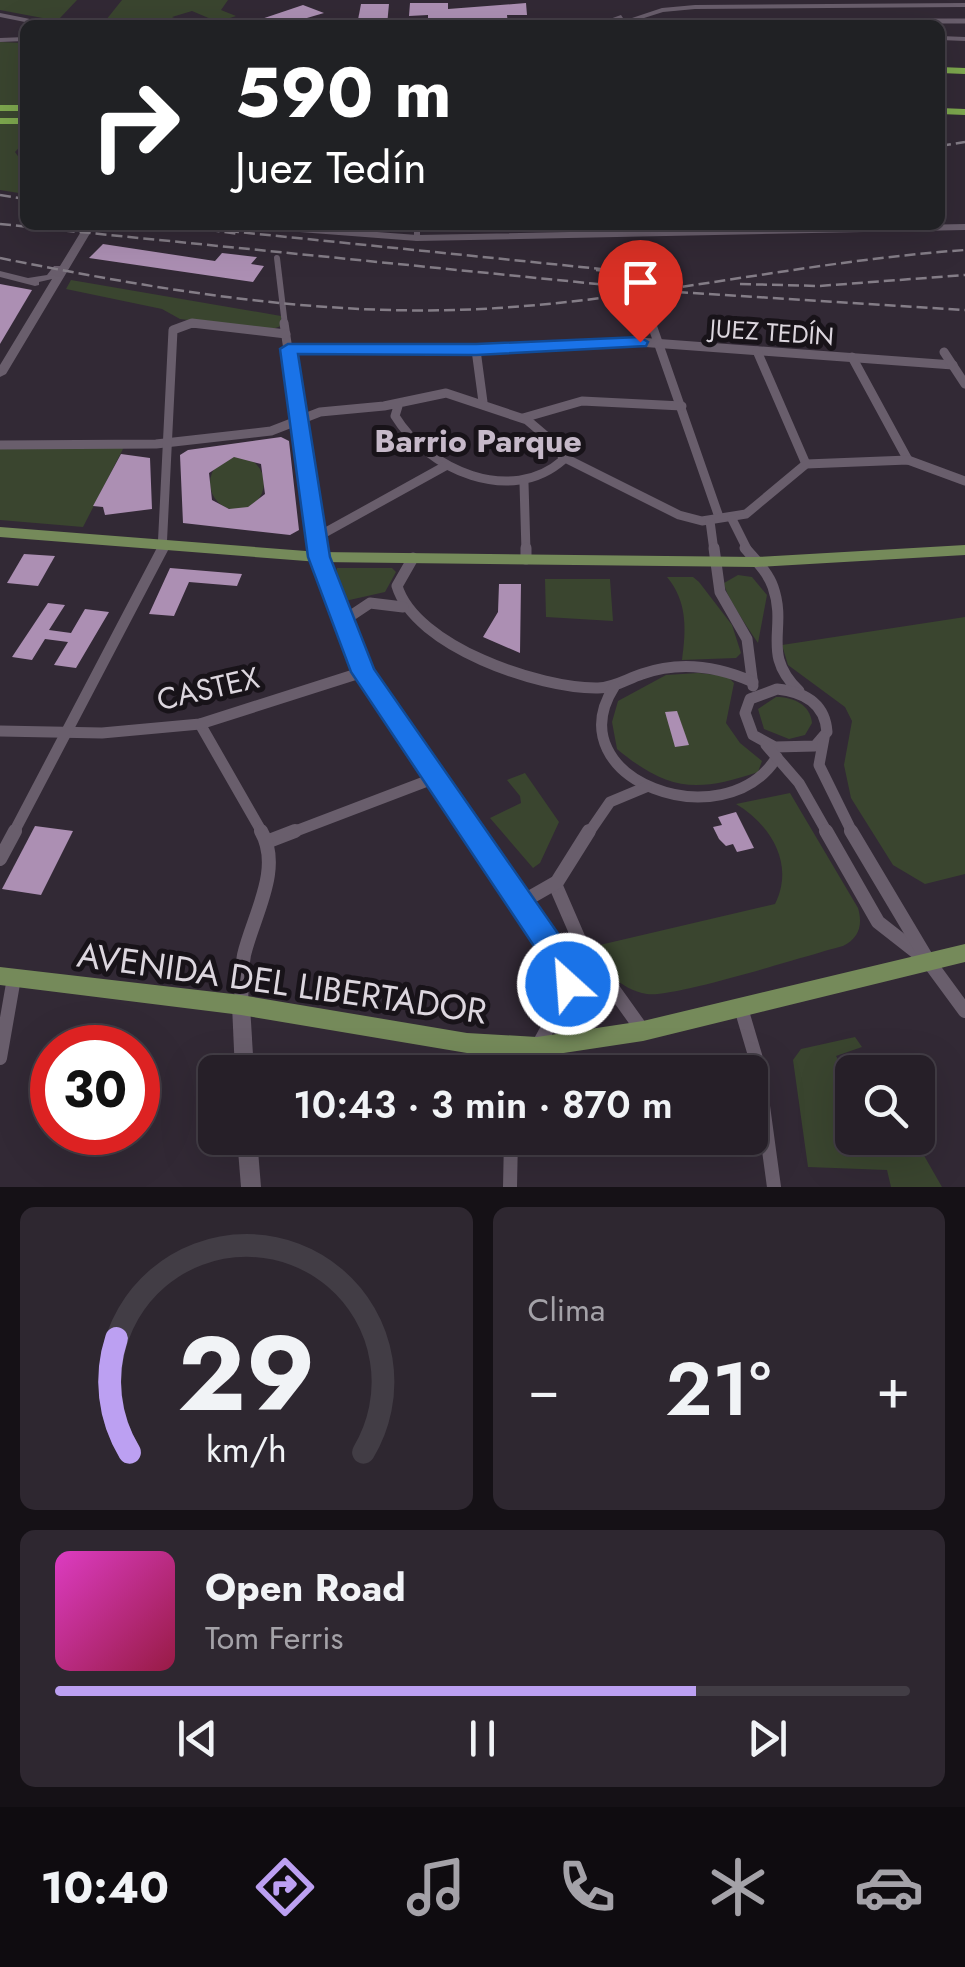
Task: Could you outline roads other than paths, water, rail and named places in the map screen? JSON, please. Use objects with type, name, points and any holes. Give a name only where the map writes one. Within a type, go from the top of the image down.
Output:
[{"type":"main road","points":[[636,20],[679,8],[766,5]]},
{"type":"main road","points":[[0,532],[319,557],[756,562],[965,550]]},
{"type":"main road","name":"AVENIDA DEL LIBERTADOR","points":[[7,977],[242,1005],[468,1043],[538,1048],[741,1008],[965,952]]},
{"type":"street","points":[[615,20],[672,5],[965,5]]},
{"type":"street","points":[[766,5],[773,20]]},
{"type":"street","points":[[0,15],[25,20]]},
{"type":"street","points":[[29,280],[53,275],[84,230]]},
{"type":"street","points":[[0,374],[84,230]]},
{"type":"street","points":[[313,230],[418,238],[816,230]]},
{"type":"street","points":[[417,230],[418,238]]},
{"type":"street","points":[[277,258],[296,422],[319,557],[363,672],[562,964],[568,984],[534,1055]]},
{"type":"street","points":[[0,274],[29,280],[48,292]]},
{"type":"street","points":[[0,860],[166,545],[173,330],[192,323],[286,334]]},
{"type":"street","points":[[652,325],[682,406],[715,519],[720,592],[748,639],[754,682],[746,722],[799,782],[878,922],[929,962]]},
{"type":"street","name":"JUEZ TEDÍN","points":[[288,349],[476,350],[659,344],[954,365]]},
{"type":"street","points":[[476,350],[483,402]]},
{"type":"street","points":[[757,350],[806,464]]},
{"type":"street","points":[[944,352],[965,384]]},
{"type":"street","points":[[852,357],[908,460]]},
{"type":"street","points":[[0,445],[168,443],[272,431],[324,411],[399,403],[436,393],[483,402],[523,418],[550,439],[564,457],[679,515],[732,519],[746,514],[806,464],[908,460],[965,481]]},
{"type":"street","points":[[523,418],[562,402],[596,397],[682,406]]},
{"type":"street","points":[[399,403],[396,416],[400,426],[447,465],[524,483],[548,475],[564,457]]},
{"type":"street","points":[[317,536],[447,465]]},
{"type":"street","points":[[524,483],[526,560]]},
{"type":"street","points":[[732,519],[736,538],[772,587],[772,634],[778,667],[826,716],[819,765],[828,789],[929,962],[965,1011]]},
{"type":"street","points":[[404,608],[398,586],[413,558]]},
{"type":"street","points":[[343,621],[370,603],[404,608],[455,646],[508,669],[582,686],[615,687],[650,672],[687,667],[723,670],[754,682]]},
{"type":"street","name":"CASTEX","points":[[0,732],[70,733],[200,724],[363,672]]},
{"type":"street","points":[[615,687],[600,714],[602,733],[618,762],[646,787],[677,795],[728,792],[760,780],[777,757]]},
{"type":"street","points":[[750,699],[777,688],[806,695]]},
{"type":"street","points":[[200,724],[269,841],[268,874],[242,959],[243,1055]]},
{"type":"street","points":[[766,746],[800,751],[824,738]]},
{"type":"street","points":[[269,841],[434,778]]},
{"type":"street","points":[[522,902],[555,884],[602,809],[623,794],[646,787]]},
{"type":"street","points":[[555,884],[579,947],[643,1030]]},
{"type":"street","points":[[0,1058],[7,977]]},
{"type":"street","points":[[741,1008],[756,1062],[774,1187]]},
{"type":"street","points":[[249,1155],[250,1187]]},
{"type":"street","points":[[510,1155],[510,1187]]},
{"type":"railway","points":[[945,145],[965,142]]},
{"type":"railway","points":[[0,195],[20,198]]},
{"type":"railway","points":[[0,224],[20,226]]},
{"type":"railway","points":[[60,230],[617,286]]},
{"type":"railway","points":[[211,230],[238,234]]},
{"type":"railway","points":[[228,231],[611,270]]},
{"type":"railway","points":[[0,258],[248,300],[435,310],[556,303],[848,262],[965,250]]},
{"type":"railway","points":[[596,270],[666,277]]},
{"type":"railway","points":[[740,284],[819,286],[965,275]]},
{"type":"railway","points":[[677,292],[965,310]]},
{"type":"district","name":"Barrio Parque","points":[[478,441]]}]
